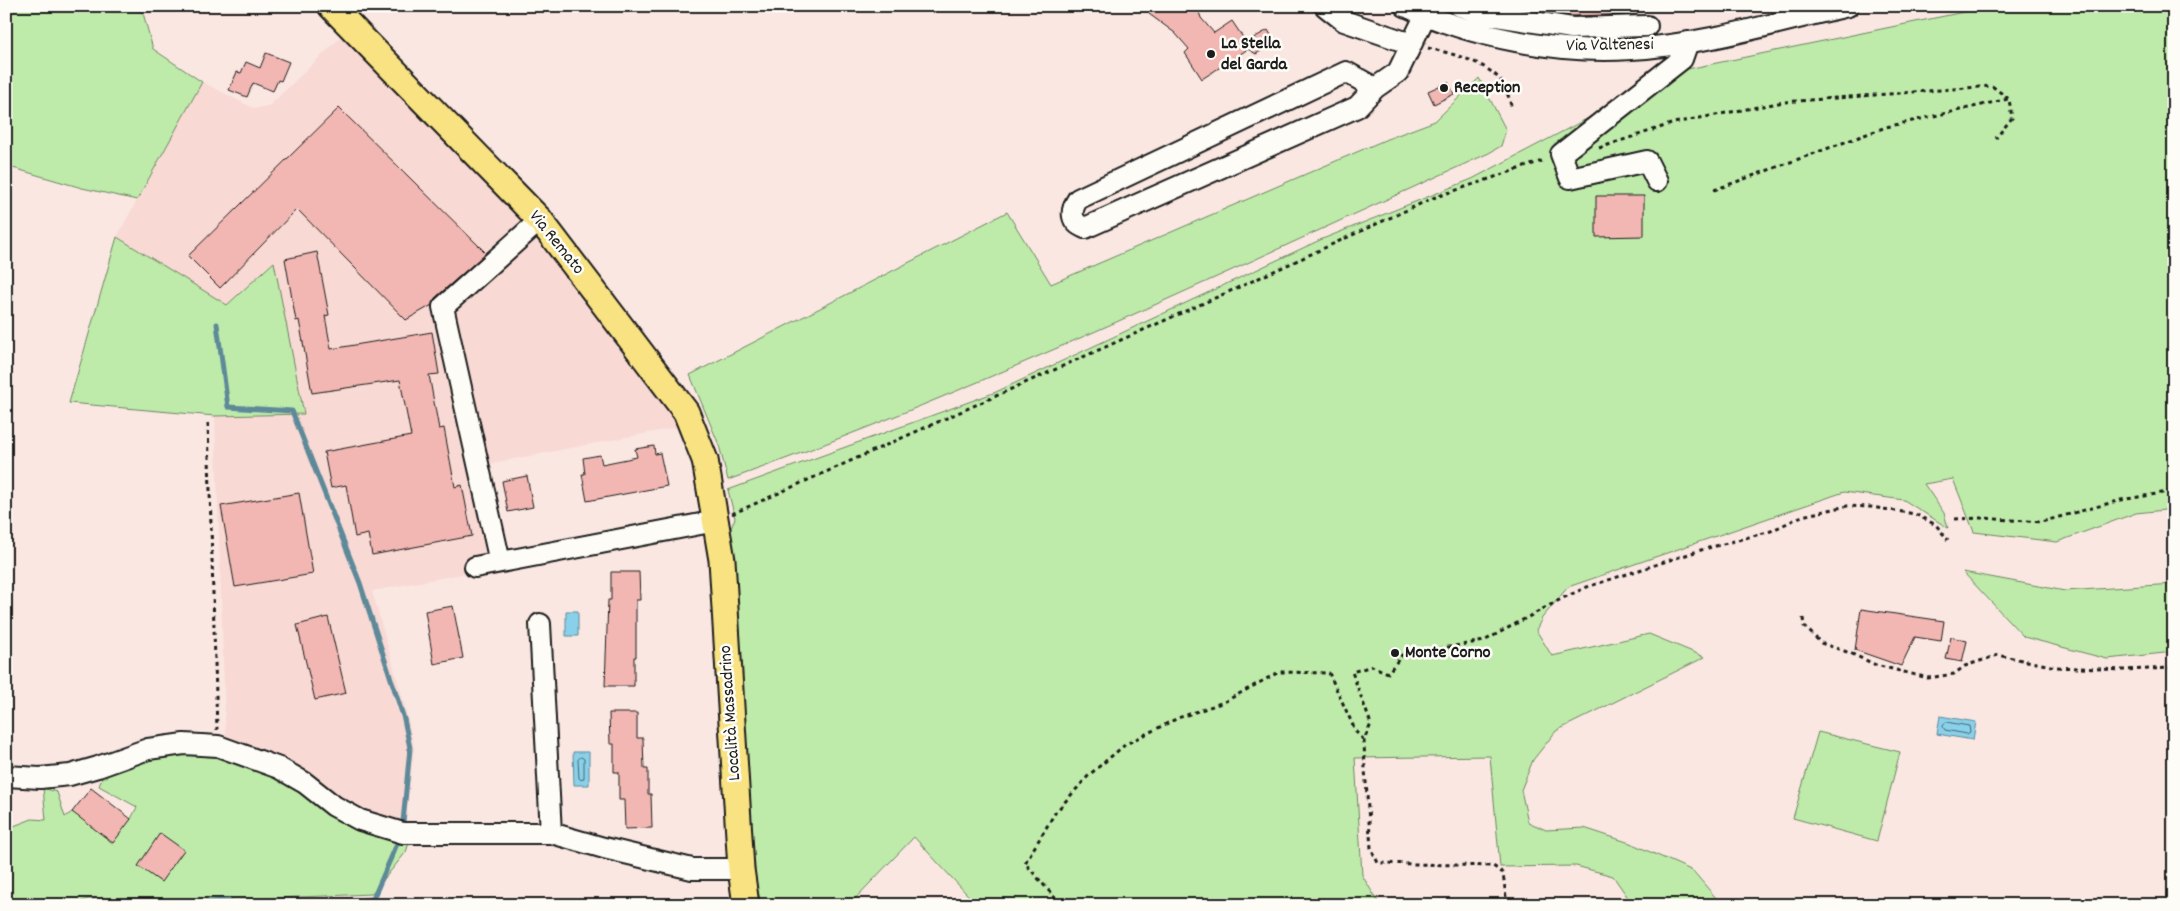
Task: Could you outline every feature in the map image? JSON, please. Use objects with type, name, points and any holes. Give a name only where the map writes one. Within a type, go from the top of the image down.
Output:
[{"type":"main road","name":"Via Remato","points":[[331,6],[540,220],[686,412],[705,460],[716,521]]},
{"type":"main road","name":"Località Massadrino","points":[[716,521],[722,560],[741,869],[746,905]]},
{"type":"street","points":[[1325,6],[1344,21],[1410,44]]},
{"type":"street","name":"Via Valtenesi","points":[[1405,6],[1425,16],[1509,41],[1557,48],[1631,49],[1688,42],[1848,6]]},
{"type":"street","points":[[1460,6],[1484,14],[1572,28],[1647,26]]},
{"type":"street","points":[[1375,88],[1346,72],[1078,199],[1072,209],[1072,218],[1078,225],[1085,228],[1357,107],[1375,88],[1398,72],[1425,16]]},
{"type":"street","points":[[1657,181],[1647,161],[1570,178],[1561,154],[1682,59],[1688,42]]},
{"type":"street","points":[[500,562],[443,307],[540,220]]},
{"type":"street","points":[[475,567],[716,521]]},
{"type":"street","points":[[540,624],[551,833]]},
{"type":"street","points":[[6,776],[40,778],[70,775],[98,768],[148,749],[184,744],[218,746],[279,768],[305,783],[334,806],[360,820],[381,828],[403,833],[551,833],[604,848],[692,868],[741,869]]},
{"type":"path","points":[[1410,44],[1467,58],[1486,69],[1502,83],[1512,108]]},
{"type":"path","points":[[1578,139],[1587,152],[1674,123],[1784,102],[1992,86],[2008,99],[2012,118],[1996,138]]},
{"type":"path","points":[[1714,190],[1886,127],[2008,99]]},
{"type":"path","points":[[716,521],[1235,290],[1432,198],[1561,154]]},
{"type":"path","points":[[208,423],[218,746]]},
{"type":"path","points":[[1955,519],[1982,518],[2041,522],[2120,500],[2174,492]]},
{"type":"path","points":[[1506,905],[1503,873],[1494,866],[1378,863],[1372,848],[1364,740],[1370,724],[1352,672],[1372,666],[1388,673],[1402,655],[1484,641],[1563,598],[1619,576],[1771,531],[1802,516],[1847,506],[1871,507],[1915,514],[1936,525],[1948,540]]},
{"type":"path","points":[[1803,618],[1804,626],[1821,643],[1876,665],[1928,678],[1954,674],[1965,666],[1998,655],[2056,667],[2123,670],[2174,668]]},
{"type":"path","points":[[1061,905],[1025,863],[1055,813],[1089,775],[1126,744],[1178,718],[1224,702],[1279,672],[1329,673],[1356,732],[1364,740]]},
{"type":"shaded area","points":[[344,34],[538,233],[652,385],[679,427],[483,465],[509,565],[372,591],[406,710],[414,748],[405,829],[377,821],[226,746],[215,416],[304,414],[273,263],[227,306],[117,237],[202,82],[255,109],[270,105]]},
{"type":"green space","points":[[6,6],[125,6],[143,13],[153,49],[202,82],[137,200],[82,188],[6,166]]},
{"type":"green space","points":[[1993,6],[2174,6],[2174,509],[2136,513],[2057,542],[1974,532],[1953,479],[1924,484],[1944,513],[1948,528],[1904,500],[1844,492],[1568,587],[1542,618],[1536,630],[1552,656],[1649,634],[1705,657],[1556,731],[1533,760],[1521,790],[1528,822],[1546,830],[1584,828],[1630,843],[1693,871],[1722,905],[1633,905],[1613,876],[1576,866],[1500,867],[1490,756],[1355,758],[1362,875],[1380,905],[977,905],[914,837],[849,905],[761,905],[758,891],[748,871],[730,531],[735,518],[728,490],[996,392],[1320,240],[1472,179],[1678,71]]},
{"type":"green space","points":[[1479,78],[1506,130],[1501,146],[1489,153],[1206,282],[1017,365],[921,406],[728,480],[719,445],[690,375],[1007,212],[1051,284],[1387,139],[1435,121]]},
{"type":"green space","points":[[117,237],[227,305],[274,262],[304,414],[215,416],[69,403]]},
{"type":"green space","points":[[1963,572],[2065,591],[2174,584],[2174,652],[2107,659],[2024,637]]},
{"type":"green space","points":[[1818,732],[1900,752],[1877,841],[1793,818]]},
{"type":"green space","points":[[177,755],[233,755],[409,843],[406,852],[372,894],[252,899],[193,905],[130,905],[89,899],[70,905],[6,905],[6,829],[32,819],[46,820],[43,788],[57,792],[65,817],[72,812],[131,819],[137,807],[99,786],[104,773],[132,762]]},
{"type":"water","points":[[566,611],[578,611],[578,636],[566,636]]},
{"type":"water","points":[[1940,716],[1976,722],[1973,740],[1937,734]]},
{"type":"water","points":[[573,752],[589,752],[589,785],[574,785]]},
{"type":"building","points":[[1155,6],[1197,6],[1201,18],[1214,33],[1232,21],[1246,42],[1268,30],[1275,42],[1256,54],[1248,49],[1202,79],[1185,53],[1189,49],[1175,33],[1149,14]]},
{"type":"building","points":[[1557,6],[1636,6],[1637,14],[1573,16],[1557,14]]},
{"type":"building","points":[[266,53],[289,62],[281,81],[278,80],[273,91],[253,83],[247,97],[229,90],[237,72],[241,73],[246,62],[260,68]]},
{"type":"building","name":"Reception","points":[[1448,82],[1454,94],[1434,104],[1428,91]]},
{"type":"building","points":[[339,108],[486,253],[435,298],[432,305],[406,320],[297,209],[220,288],[188,256]]},
{"type":"building","points":[[1596,196],[1644,196],[1644,236],[1596,237]]},
{"type":"building","points":[[317,252],[329,315],[325,316],[331,349],[432,332],[439,374],[429,375],[439,429],[444,428],[455,487],[462,485],[472,536],[372,555],[368,534],[355,537],[346,485],[331,488],[324,452],[411,436],[400,380],[312,393],[299,320],[296,321],[285,259]]},
{"type":"building","points":[[654,446],[655,454],[660,453],[667,486],[587,501],[582,474],[585,474],[583,458],[600,455],[602,464],[637,457],[635,449]]},
{"type":"building","points":[[527,476],[533,507],[508,512],[502,481]]},
{"type":"building","points":[[299,493],[313,574],[235,587],[221,506]]},
{"type":"building","points":[[611,572],[639,572],[640,600],[636,600],[634,686],[605,686],[608,600],[611,600]]},
{"type":"building","points":[[453,606],[463,658],[434,664],[425,611]]},
{"type":"building","points":[[1861,609],[1944,621],[1941,641],[1915,637],[1901,666],[1855,650]]},
{"type":"building","points":[[328,617],[346,693],[315,700],[297,625]]},
{"type":"building","points":[[1951,637],[1967,641],[1962,662],[1946,659]]},
{"type":"building","points":[[609,713],[637,713],[637,738],[643,738],[644,769],[648,769],[648,794],[651,794],[652,828],[625,829],[624,800],[619,800],[619,772],[614,772],[614,744],[610,744]]},
{"type":"building","points":[[91,788],[131,819],[113,843],[72,812]]},
{"type":"building","points":[[160,833],[184,850],[161,882],[138,866]]},
{"type":"waterway","points":[[217,324],[228,407],[292,411],[360,583],[404,719],[410,748],[403,822]]},
{"type":"waterway","points":[[321,905],[373,899],[397,844]]},
{"type":"waterway","points":[[169,905],[223,901],[256,905]]},
{"type":"place","name":"La Stella del Garda","points":[[1211,54]]},
{"type":"place","name":"Reception","points":[[1444,88]]},
{"type":"place","name":"Monte Corno","points":[[1395,653]]}]
